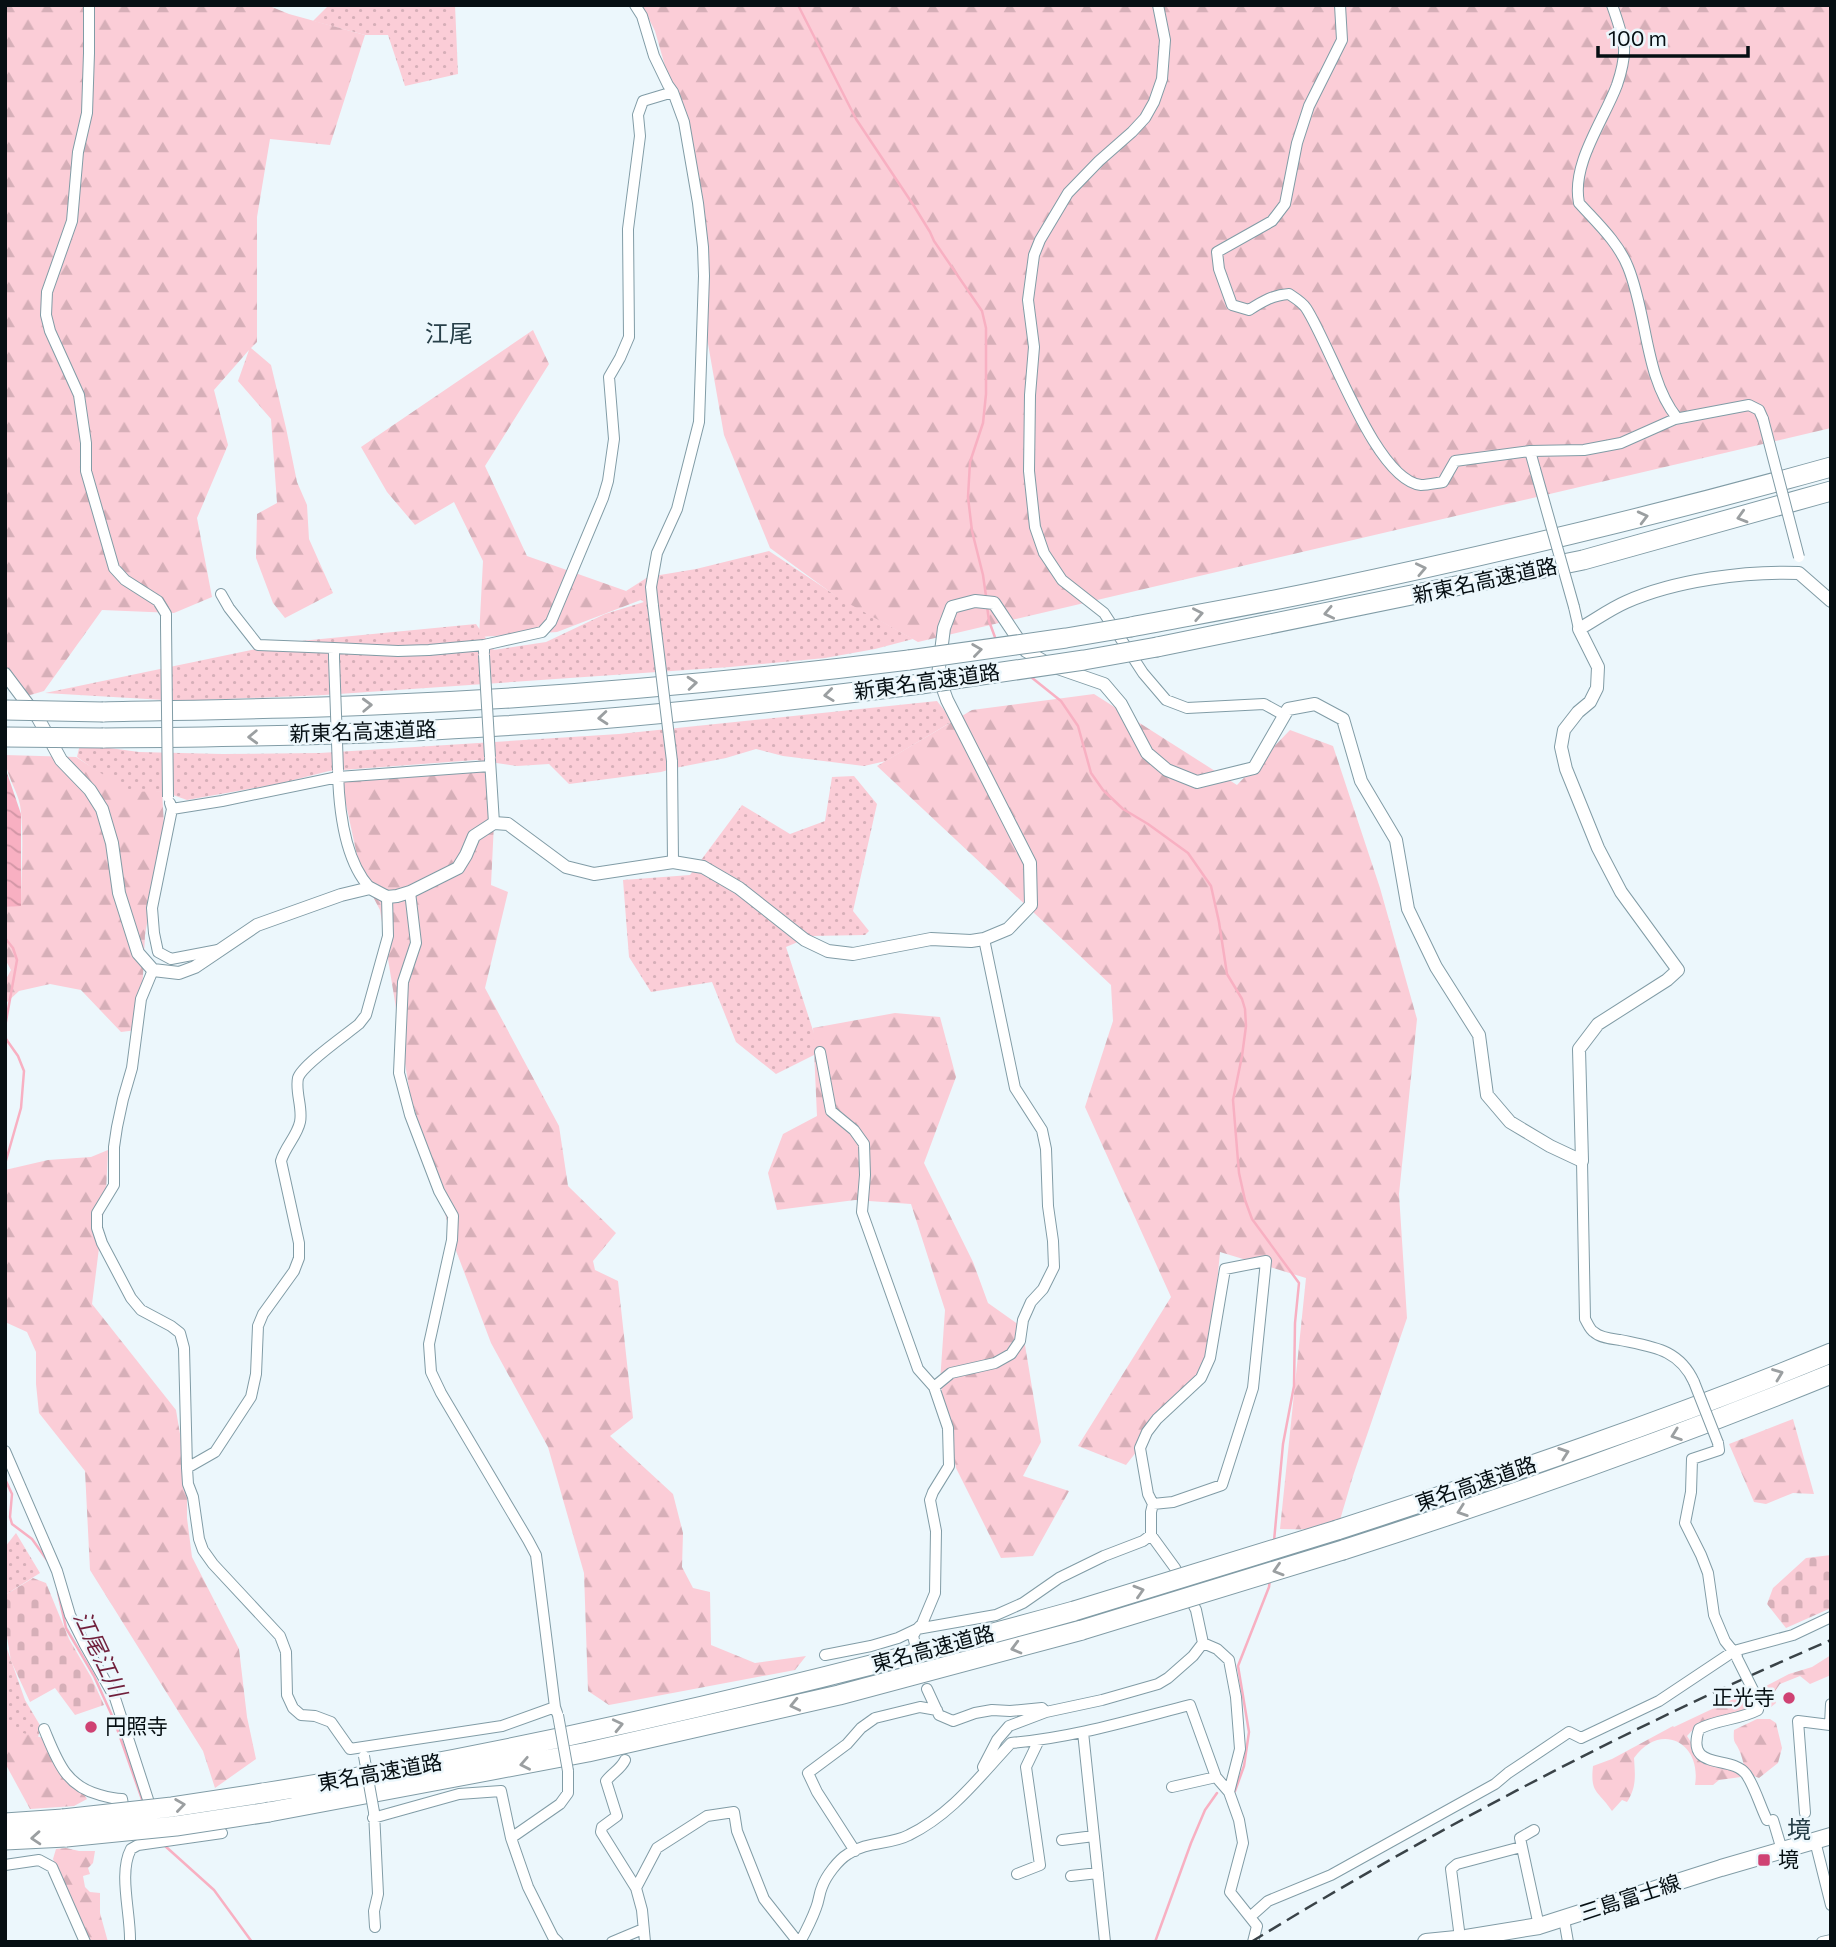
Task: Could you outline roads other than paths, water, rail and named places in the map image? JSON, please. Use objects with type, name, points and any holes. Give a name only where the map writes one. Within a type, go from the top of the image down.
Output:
[{"type":"highway","name":"新東名高速道路","points":[[5,710],[103,712],[362,706],[504,698],[760,677],[909,660],[1066,638],[1318,591],[1523,546],[1831,467]]},
{"type":"highway","name":"新東名高速道路","points":[[5,737],[249,737],[513,725],[700,710],[921,684],[1157,647],[1583,560],[1831,491]]},
{"type":"highway","name":"東名高速道路","points":[[5,1840],[173,1807],[377,1775],[591,1731],[832,1675],[1074,1611],[1432,1499],[1687,1410],[1831,1353]]},
{"type":"highway","name":"東名高速道路","points":[[5,1823],[65,1828],[176,1826],[269,1812],[589,1752],[839,1695],[1082,1630],[1437,1520],[1696,1428],[1831,1374]]},
{"type":"main road","name":"三島富士線","points":[[1426,1942],[1464,1939],[1539,1926],[1823,1839]]},
{"type":"street","points":[[89,5],[86,113],[78,152],[72,221],[47,292],[46,315],[50,331],[79,395],[86,443],[86,471],[114,568],[125,580],[158,601],[166,614],[168,797],[172,809],[152,908],[153,933],[158,952],[171,959],[220,950]]},
{"type":"street","points":[[635,5],[642,16],[654,56],[673,92],[684,122],[703,247],[699,422],[677,509],[657,553],[651,587],[672,761],[673,862]]},
{"type":"street","points":[[1158,5],[1165,40],[1161,79],[1154,102],[1132,132],[1068,193],[1034,255],[1028,300],[1034,347],[1029,471],[1035,527],[1044,553],[1062,580],[1104,613],[1143,673],[1166,700],[1186,708],[1264,704],[1284,715]]},
{"type":"street","points":[[1340,5],[1342,40],[1309,106],[1297,143],[1285,204],[1272,221],[1217,252],[1219,269],[1232,305],[1249,310],[1264,300],[1289,294],[1305,306],[1346,391],[1379,448],[1398,473],[1422,485],[1443,482],[1455,461],[1530,451],[1584,450],[1621,443],[1678,418],[1749,405],[1759,410],[1763,419],[1799,557],[1800,573]]},
{"type":"street","points":[[1612,5],[1624,49],[1622,69],[1612,99],[1583,160],[1578,198],[1579,203],[1613,240],[1628,266],[1658,385],[1668,407],[1678,418]]},
{"type":"street","points":[[221,594],[257,645],[334,653],[484,650],[542,632],[551,622],[608,481],[614,439],[609,377],[621,358],[629,337],[628,229],[640,136],[638,115],[643,101],[673,92]]},
{"type":"street","points":[[1530,451],[1579,629],[1598,667],[1597,688],[1590,702],[1564,730],[1561,747],[1566,769],[1598,848],[1621,891],[1678,970],[1667,980],[1598,1024],[1579,1049],[1585,1319],[1594,1332],[1609,1338],[1653,1347],[1680,1360],[1689,1370],[1718,1443],[1719,1450],[1692,1459],[1691,1492],[1685,1523],[1708,1573],[1714,1615],[1725,1641],[1736,1654],[1759,1702],[1758,1710],[1747,1716],[1711,1722],[1699,1729],[1696,1739],[1698,1750],[1708,1760],[1734,1765],[1745,1773],[1770,1820],[1782,1850]]},
{"type":"street","points":[[1579,629],[1626,602],[1658,591],[1689,583],[1764,572],[1800,573],[1831,600]]},
{"type":"street","points":[[334,653],[338,774],[346,839],[361,879],[370,888],[387,897],[410,892],[458,868],[474,836],[494,823],[508,824],[566,867],[594,874],[673,862],[703,867],[739,888],[805,940],[828,951],[853,954],[931,939],[984,939],[1009,929],[1031,905],[1030,863],[947,699],[938,675],[944,628],[952,607],[975,601],[994,603],[1026,651],[1052,666],[1104,684],[1121,704],[1147,753],[1167,770],[1197,782],[1254,768],[1287,709],[1315,704],[1343,719],[1361,781],[1396,840],[1408,909],[1436,967],[1479,1035],[1487,1095],[1510,1122],[1581,1161]]},
{"type":"street","points":[[484,650],[494,823]]},
{"type":"street","points":[[5,674],[38,718],[61,760],[90,790],[102,809],[112,843],[119,893],[138,953],[153,970],[179,973],[195,967],[257,925],[341,895],[370,888]]},
{"type":"street","points":[[172,809],[222,801],[338,774],[490,762]]},
{"type":"street","points":[[410,892],[416,943],[403,982],[399,1073],[410,1115],[439,1191],[453,1216],[452,1240],[429,1344],[431,1372],[536,1555],[556,1711],[568,1771],[568,1793],[560,1804],[511,1838]]},
{"type":"street","points":[[187,1468],[215,1452],[251,1396],[256,1374],[258,1326],[263,1314],[294,1271],[299,1258],[299,1243],[281,1161],[300,1121],[298,1078],[305,1067],[359,1024],[366,1015],[388,936],[387,897]]},
{"type":"street","points":[[934,1387],[951,1373],[995,1363],[1011,1354],[1020,1340],[1023,1320],[1031,1302],[1043,1289],[1054,1267],[1046,1149],[1042,1130],[1015,1088],[984,939]]},
{"type":"street","points":[[153,970],[141,999],[132,1069],[117,1127],[114,1185],[97,1213],[97,1228],[131,1298],[141,1310],[180,1333],[184,1348],[188,1484],[203,1550],[280,1636],[286,1652],[287,1695],[293,1708],[301,1715],[315,1716],[331,1722],[350,1749],[363,1751],[502,1726],[556,1711]]},
{"type":"street","points":[[820,1052],[831,1111],[854,1130],[863,1144],[866,1175],[862,1212],[918,1369],[934,1387],[948,1428],[949,1466],[930,1500],[936,1531],[935,1593],[922,1624],[916,1629],[915,1644]]},
{"type":"street","points":[[984,1772],[983,1766],[997,1740],[1009,1726],[1046,1712],[1158,1684],[1193,1656],[1202,1643],[1196,1610],[1175,1568],[1151,1535],[1153,1504],[1148,1494],[1140,1448],[1157,1419],[1205,1372],[1210,1358],[1225,1269],[1266,1261],[1252,1388],[1222,1485],[1173,1502],[1153,1504]]},
{"type":"street","points":[[5,1451],[57,1571],[70,1615],[115,1698],[155,1821],[155,1838]]},
{"type":"street","points":[[825,1655],[871,1646],[916,1629],[996,1615],[1023,1603],[1059,1578],[1151,1535]]},
{"type":"street","points":[[1250,1917],[1268,1901],[1331,1875],[1495,1784],[1569,1732],[1581,1738],[1659,1701],[1736,1654],[1793,1635],[1831,1617]]},
{"type":"street","points":[[1202,1643],[1217,1649],[1229,1660],[1236,1697],[1240,1749],[1229,1792]]},
{"type":"street","points":[[928,1689],[939,1715],[953,1721],[992,1710],[1042,1708],[1046,1712]]},
{"type":"street","points":[[1805,1813],[1798,1721],[1830,1725],[1831,1704]]},
{"type":"street","points":[[636,1888],[657,1848],[707,1816],[734,1812],[737,1831],[764,1899],[799,1942],[817,1906],[822,1885],[848,1854],[877,1842],[906,1837],[929,1825],[969,1791],[1011,1743],[1083,1732],[1190,1705],[1216,1777],[1229,1792],[1238,1820],[1243,1843],[1230,1892],[1257,1926],[1254,1942]]},
{"type":"street","points":[[855,1851],[808,1773],[848,1744],[861,1728],[875,1718],[920,1707],[937,1710]]},
{"type":"street","points":[[44,1729],[54,1752],[75,1784],[89,1792],[122,1799],[131,1849],[125,1869],[131,1923],[130,1942]]},
{"type":"street","points":[[1083,1732],[1105,1942]]},
{"type":"street","points":[[1017,1874],[1040,1866],[1026,1767],[1038,1740]]},
{"type":"street","points":[[363,1751],[374,1815],[378,1894],[374,1927]]},
{"type":"street","points":[[625,1760],[623,1766],[606,1781],[617,1816],[602,1827],[601,1832],[636,1888],[642,1910],[645,1942]]},
{"type":"street","points":[[1172,1787],[1216,1777]]},
{"type":"street","points":[[374,1815],[459,1794],[502,1791],[511,1838],[528,1886],[558,1942]]},
{"type":"street","points":[[1534,1830],[1520,1838],[1539,1926]]},
{"type":"street","points":[[131,1849],[155,1838],[222,1833]]},
{"type":"street","points":[[1062,1840],[1094,1836]]},
{"type":"street","points":[[1823,1839],[1831,1905]]},
{"type":"street","points":[[1464,1939],[1451,1869],[1457,1864],[1521,1847]]},
{"type":"street","points":[[5,1866],[39,1860],[52,1867],[85,1941]]},
{"type":"street","points":[[1071,1876],[1098,1873]]},
{"type":"street","points":[[1564,1919],[1568,1942]]},
{"type":"street","points":[[612,1942],[643,1929]]},
{"type":"street","points":[[1822,1942],[1831,1940]]},
{"type":"water","points":[[5,773],[21,814],[21,906],[5,907]]},
{"type":"waterway","points":[[798,5],[856,119],[982,311],[986,328],[986,394],[983,423],[970,462],[968,497],[972,531],[986,596]]},
{"type":"waterway","points":[[987,606],[996,640]]},
{"type":"waterway","points":[[1031,677],[1061,701],[1078,726],[1091,773],[1103,790],[1123,809],[1188,853],[1211,886],[1227,974],[1245,1009],[1246,1026],[1233,1100],[1239,1173],[1252,1219],[1299,1283],[1294,1386],[1283,1444],[1274,1541]]},
{"type":"waterway","name":"江尾江川","points":[[5,938],[13,948],[17,960],[5,1027]]},
{"type":"waterway","name":"江尾江川","points":[[5,1032],[6,1039],[18,1056],[24,1071],[21,1108],[5,1164]]},
{"type":"waterway","name":"江尾江川","points":[[5,1479],[12,1494],[12,1524],[32,1539],[47,1560]]},
{"type":"waterway","points":[[1235,1791],[1244,1766],[1249,1732],[1238,1666],[1270,1579]]},
{"type":"waterway","name":"江尾江川","points":[[58,1592],[66,1628],[94,1676],[114,1720],[143,1802]]},
{"type":"waterway","points":[[1155,1942],[1191,1843],[1205,1810],[1217,1793]]},
{"type":"waterway","name":"江尾江川","points":[[164,1845],[214,1890],[252,1942]]},
{"type":"railway","points":[[1251,1942],[1392,1859],[1536,1781],[1682,1707],[1831,1640]]},
{"type":"place","name":"正光寺","points":[[1789,1698]]},
{"type":"place","name":"円照寺","points":[[91,1727]]},
{"type":"place","name":"境","points":[[1764,1860]]},
{"type":"district","name":"江尾","points":[[449,334]]},
{"type":"district","name":"境","points":[[1799,1830]]}]
